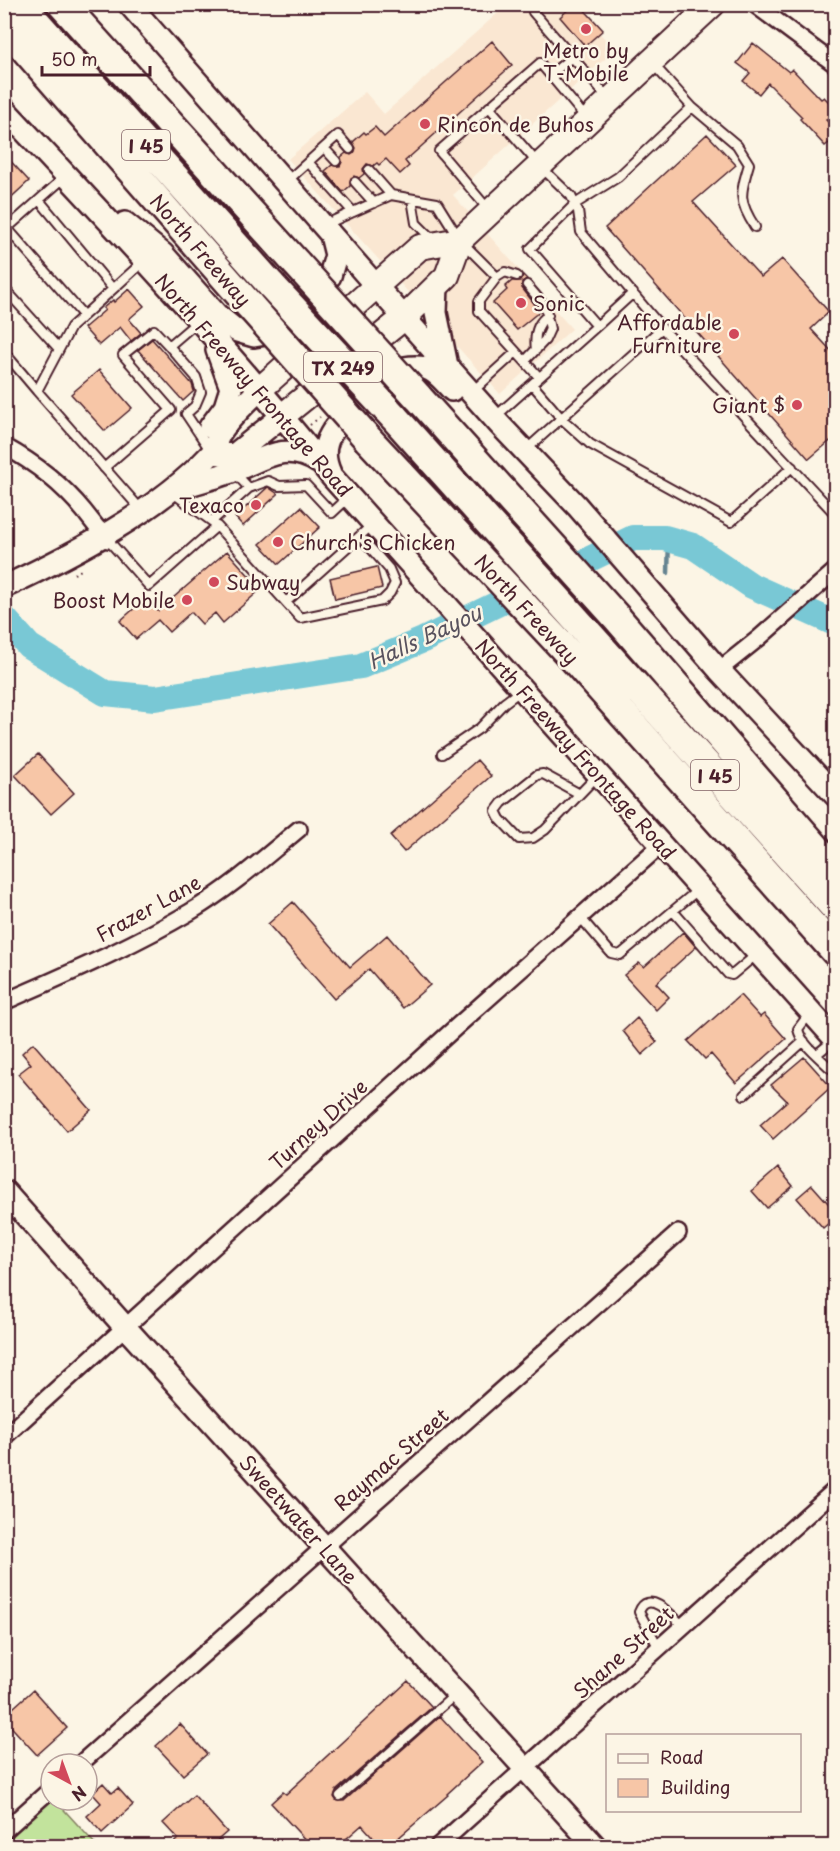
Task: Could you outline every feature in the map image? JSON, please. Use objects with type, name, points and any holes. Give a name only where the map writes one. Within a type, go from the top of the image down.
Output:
[{"type":"highway","name":"North Freeway","points":[[20,4],[272,286],[514,551],[584,649],[836,952]]},
{"type":"highway","name":"I 45","points":[[62,4],[618,619],[836,871]]},
{"type":"highway","name":"North Freeway","points":[[4,25],[368,439],[484,563],[584,649],[836,909]]},
{"type":"main road","points":[[129,4],[376,286],[494,418],[577,506],[719,670],[836,796]]},
{"type":"main road","name":"TX 249","points":[[259,390],[420,247],[449,242],[491,212],[713,4]]},
{"type":"main road","name":"North Freeway Frontage Road","points":[[4,109],[145,260],[259,390],[350,497],[367,530],[434,589],[835,1040]]},
{"type":"main road","points":[[67,176],[163,254],[217,315],[237,331],[254,336],[266,334],[330,276],[336,255],[327,230]]},
{"type":"main road","name":"TX 249","points":[[281,417],[405,317],[447,276],[449,242]]},
{"type":"main road","points":[[437,285],[436,313],[447,364]]},
{"type":"main road","points":[[208,447],[214,421],[225,407],[231,388],[218,355],[215,340]]},
{"type":"main road","points":[[327,470],[326,444],[336,424],[404,368],[418,366],[431,369],[441,377],[507,451],[577,506]]},
{"type":"main road","points":[[4,587],[105,538],[176,485],[259,390]]},
{"type":"main road","points":[[208,447],[234,455],[281,417]]},
{"type":"main road","points":[[176,485],[233,471],[274,453],[305,455],[327,470]]},
{"type":"main road","name":"Sweetwater Lane","points":[[4,1191],[596,1846]]},
{"type":"street","points":[[754,4],[836,65]]},
{"type":"street","points":[[4,447],[28,459],[53,478],[105,538]]},
{"type":"street","points":[[719,670],[832,573]]},
{"type":"street","name":"Frazer Lane","points":[[4,1002],[127,946],[191,911],[241,876],[299,829]]},
{"type":"street","name":"Turney Drive","points":[[4,1437],[661,845]]},
{"type":"street","name":"Raymac Street","points":[[93,1752],[678,1233]]},
{"type":"street","name":"Shane Street","points":[[438,1846],[836,1489]]},
{"type":"street","points":[[4,1831],[39,1800]]},
{"type":"lane","points":[[533,12],[610,101]]},
{"type":"lane","points":[[550,75],[572,57]]},
{"type":"lane","points":[[651,62],[692,107],[737,145],[749,164],[742,185],[742,208],[755,227]]},
{"type":"lane","points":[[491,212],[439,151],[540,63],[589,121]]},
{"type":"lane","points":[[489,107],[540,166],[572,196],[581,232],[662,328],[836,515]]},
{"type":"lane","points":[[597,326],[530,249],[575,204],[618,177],[692,107]]},
{"type":"lane","points":[[285,183],[338,135],[350,149]]},
{"type":"lane","points":[[324,148],[336,161]]},
{"type":"lane","points":[[308,162],[353,212]]},
{"type":"lane","points":[[369,170],[392,195],[412,200],[437,202],[449,242]]},
{"type":"lane","points":[[67,176],[6,230],[83,315]]},
{"type":"lane","points":[[355,182],[374,203]]},
{"type":"lane","points":[[327,230],[353,212],[392,195]]},
{"type":"lane","points":[[39,200],[113,289]]},
{"type":"lane","points":[[412,200],[416,223],[449,242],[497,277]]},
{"type":"lane","points":[[37,391],[70,327],[145,260]]},
{"type":"lane","points":[[517,276],[505,272],[497,277],[478,301],[479,311],[539,377]]},
{"type":"lane","points":[[525,362],[545,340],[550,329],[545,306],[527,285]]},
{"type":"lane","points":[[4,288],[59,349]]},
{"type":"lane","points":[[494,418],[633,293]]},
{"type":"lane","points":[[169,346],[198,321]]},
{"type":"lane","points":[[525,450],[662,328]]},
{"type":"lane","points":[[186,414],[195,406],[201,392],[196,377],[154,330],[123,355],[171,410],[186,414],[208,447],[249,488]]},
{"type":"lane","points":[[4,352],[136,504]]},
{"type":"lane","points":[[471,392],[516,352]]},
{"type":"lane","points":[[532,384],[561,418],[590,444],[731,522],[792,467]]},
{"type":"lane","points":[[104,468],[171,410]]},
{"type":"lane","points":[[105,538],[149,586],[249,488],[268,481],[279,486],[306,485],[332,513],[350,497]]},
{"type":"lane","points":[[176,485],[214,523],[300,618],[382,601],[390,593],[394,583],[390,569],[367,530],[286,602]]},
{"type":"lane","points":[[442,754],[480,728],[521,689]]},
{"type":"lane","points":[[578,794],[543,774],[537,775],[502,803],[496,812],[519,839],[533,838],[546,830],[598,774]]},
{"type":"lane","points":[[580,917],[611,953],[620,955],[700,888]]},
{"type":"lane","points":[[673,911],[728,974],[732,975],[758,953]]},
{"type":"lane","points":[[811,1013],[798,1029],[804,1041],[830,1068],[836,1069]]},
{"type":"lane","points":[[817,1054],[835,1040]]},
{"type":"lane","points":[[744,1095],[804,1041]]},
{"type":"lane","points":[[658,1648],[639,1612],[641,1606],[654,1602],[669,1612],[683,1626]]},
{"type":"lane","points":[[340,1796],[456,1693]]},
{"type":"shaded area","points":[[507,5],[574,5],[615,50],[453,195],[572,329],[500,394],[288,159],[365,92],[384,114]]},
{"type":"green space","points":[[39,1810],[39,1812],[66,1812],[97,1846],[5,1846],[5,1841]]},
{"type":"building","points":[[574,4],[579,4],[603,30],[585,46],[560,17]]},
{"type":"building","points":[[492,41],[512,65],[405,161],[409,166],[400,174],[386,159],[379,165],[377,163],[373,166],[367,164],[363,169],[364,174],[359,178],[354,176],[351,178],[350,186],[343,192],[325,171],[332,165],[340,166],[341,157],[346,153],[351,155],[354,153],[356,148],[353,142],[364,132],[366,134],[375,127],[384,137]]},
{"type":"building","points":[[753,43],[789,72],[792,69],[821,99],[824,97],[836,109],[826,120],[836,130],[836,151],[829,143],[825,146],[800,119],[802,117],[768,83],[759,94],[743,81],[750,73],[737,63]]},
{"type":"building","points":[[707,134],[736,165],[693,202],[761,277],[782,259],[829,312],[811,329],[836,356],[836,436],[809,459],[605,228]]},
{"type":"building","points":[[4,154],[29,181],[4,204]]},
{"type":"building","name":"Sonic","points":[[523,275],[527,279],[522,282],[522,288],[540,311],[517,330],[493,303],[507,290],[505,287],[512,281],[520,281]]},
{"type":"building","points":[[129,289],[144,306],[129,319],[141,333],[131,341],[120,327],[99,345],[84,328],[105,310],[103,308]]},
{"type":"building","points":[[152,339],[192,384],[194,391],[183,401],[138,350]]},
{"type":"building","points":[[99,370],[132,408],[105,431],[71,394]]},
{"type":"building","name":"Texaco","points":[[268,487],[278,494],[243,526],[235,517]]},
{"type":"building","points":[[301,507],[320,527],[279,564],[260,544]]},
{"type":"building","points":[[227,551],[261,589],[223,623],[215,613],[202,624],[191,612],[169,632],[158,620],[136,639],[120,621],[146,598],[158,611]]},
{"type":"building","points":[[377,567],[382,588],[335,599],[330,578]]},
{"type":"building","points":[[38,754],[74,793],[51,814],[15,775]]},
{"type":"building","points":[[477,760],[491,776],[404,852],[390,836]]},
{"type":"building","points":[[293,902],[350,967],[387,935],[430,985],[403,1008],[369,969],[334,999],[268,924]]},
{"type":"building","points":[[683,932],[696,947],[656,983],[669,997],[656,1010],[624,975],[639,963],[644,967]]},
{"type":"building","points":[[740,995],[760,1017],[764,1014],[786,1039],[736,1083],[711,1054],[705,1059],[688,1041]]},
{"type":"building","points":[[637,1018],[657,1042],[642,1055],[623,1031]]},
{"type":"building","points":[[33,1043],[91,1110],[67,1131],[18,1074],[31,1064],[22,1053]]},
{"type":"building","points":[[804,1057],[831,1087],[773,1139],[760,1125],[787,1101],[771,1085]]},
{"type":"building","points":[[778,1168],[793,1186],[767,1208],[752,1191]]},
{"type":"building","points":[[812,1185],[836,1212],[836,1217],[823,1228],[797,1198]]},
{"type":"building","points":[[408,1681],[432,1707],[336,1791],[334,1797],[336,1800],[344,1801],[440,1716],[482,1762],[389,1846],[381,1846],[362,1825],[338,1846],[311,1846],[271,1803],[283,1792],[286,1794]]},
{"type":"building","points":[[33,1690],[67,1728],[37,1755],[4,1719],[4,1716]]},
{"type":"building","points":[[180,1724],[207,1754],[183,1775],[156,1746]]},
{"type":"building","points":[[103,1783],[112,1793],[118,1788],[133,1805],[102,1833],[87,1816],[91,1812],[99,1812],[101,1803],[99,1787]]},
{"type":"building","points":[[194,1795],[227,1832],[211,1846],[170,1846],[178,1839],[163,1823]]},
{"type":"waterway","name":"Halls Bayou","points":[[4,618],[29,646],[105,693],[155,698],[361,666],[423,640],[633,538],[665,538],[693,546],[752,586],[836,622]]},
{"type":"waterway","points":[[668,573],[669,539]]},
{"type":"place","name":"Metro by T-Mobile","points":[[586,29]]},
{"type":"place","name":"Rincon de Buhos","points":[[425,124]]},
{"type":"place","name":"Sonic","points":[[521,303]]},
{"type":"place","name":"Affordable Furniture","points":[[734,334]]},
{"type":"place","name":"Giant $","points":[[797,405]]},
{"type":"place","name":"Texaco","points":[[256,505]]},
{"type":"place","name":"Church's Chicken","points":[[278,542]]},
{"type":"place","name":"Subway","points":[[214,582]]},
{"type":"place","name":"Boost Mobile","points":[[187,600]]}]
